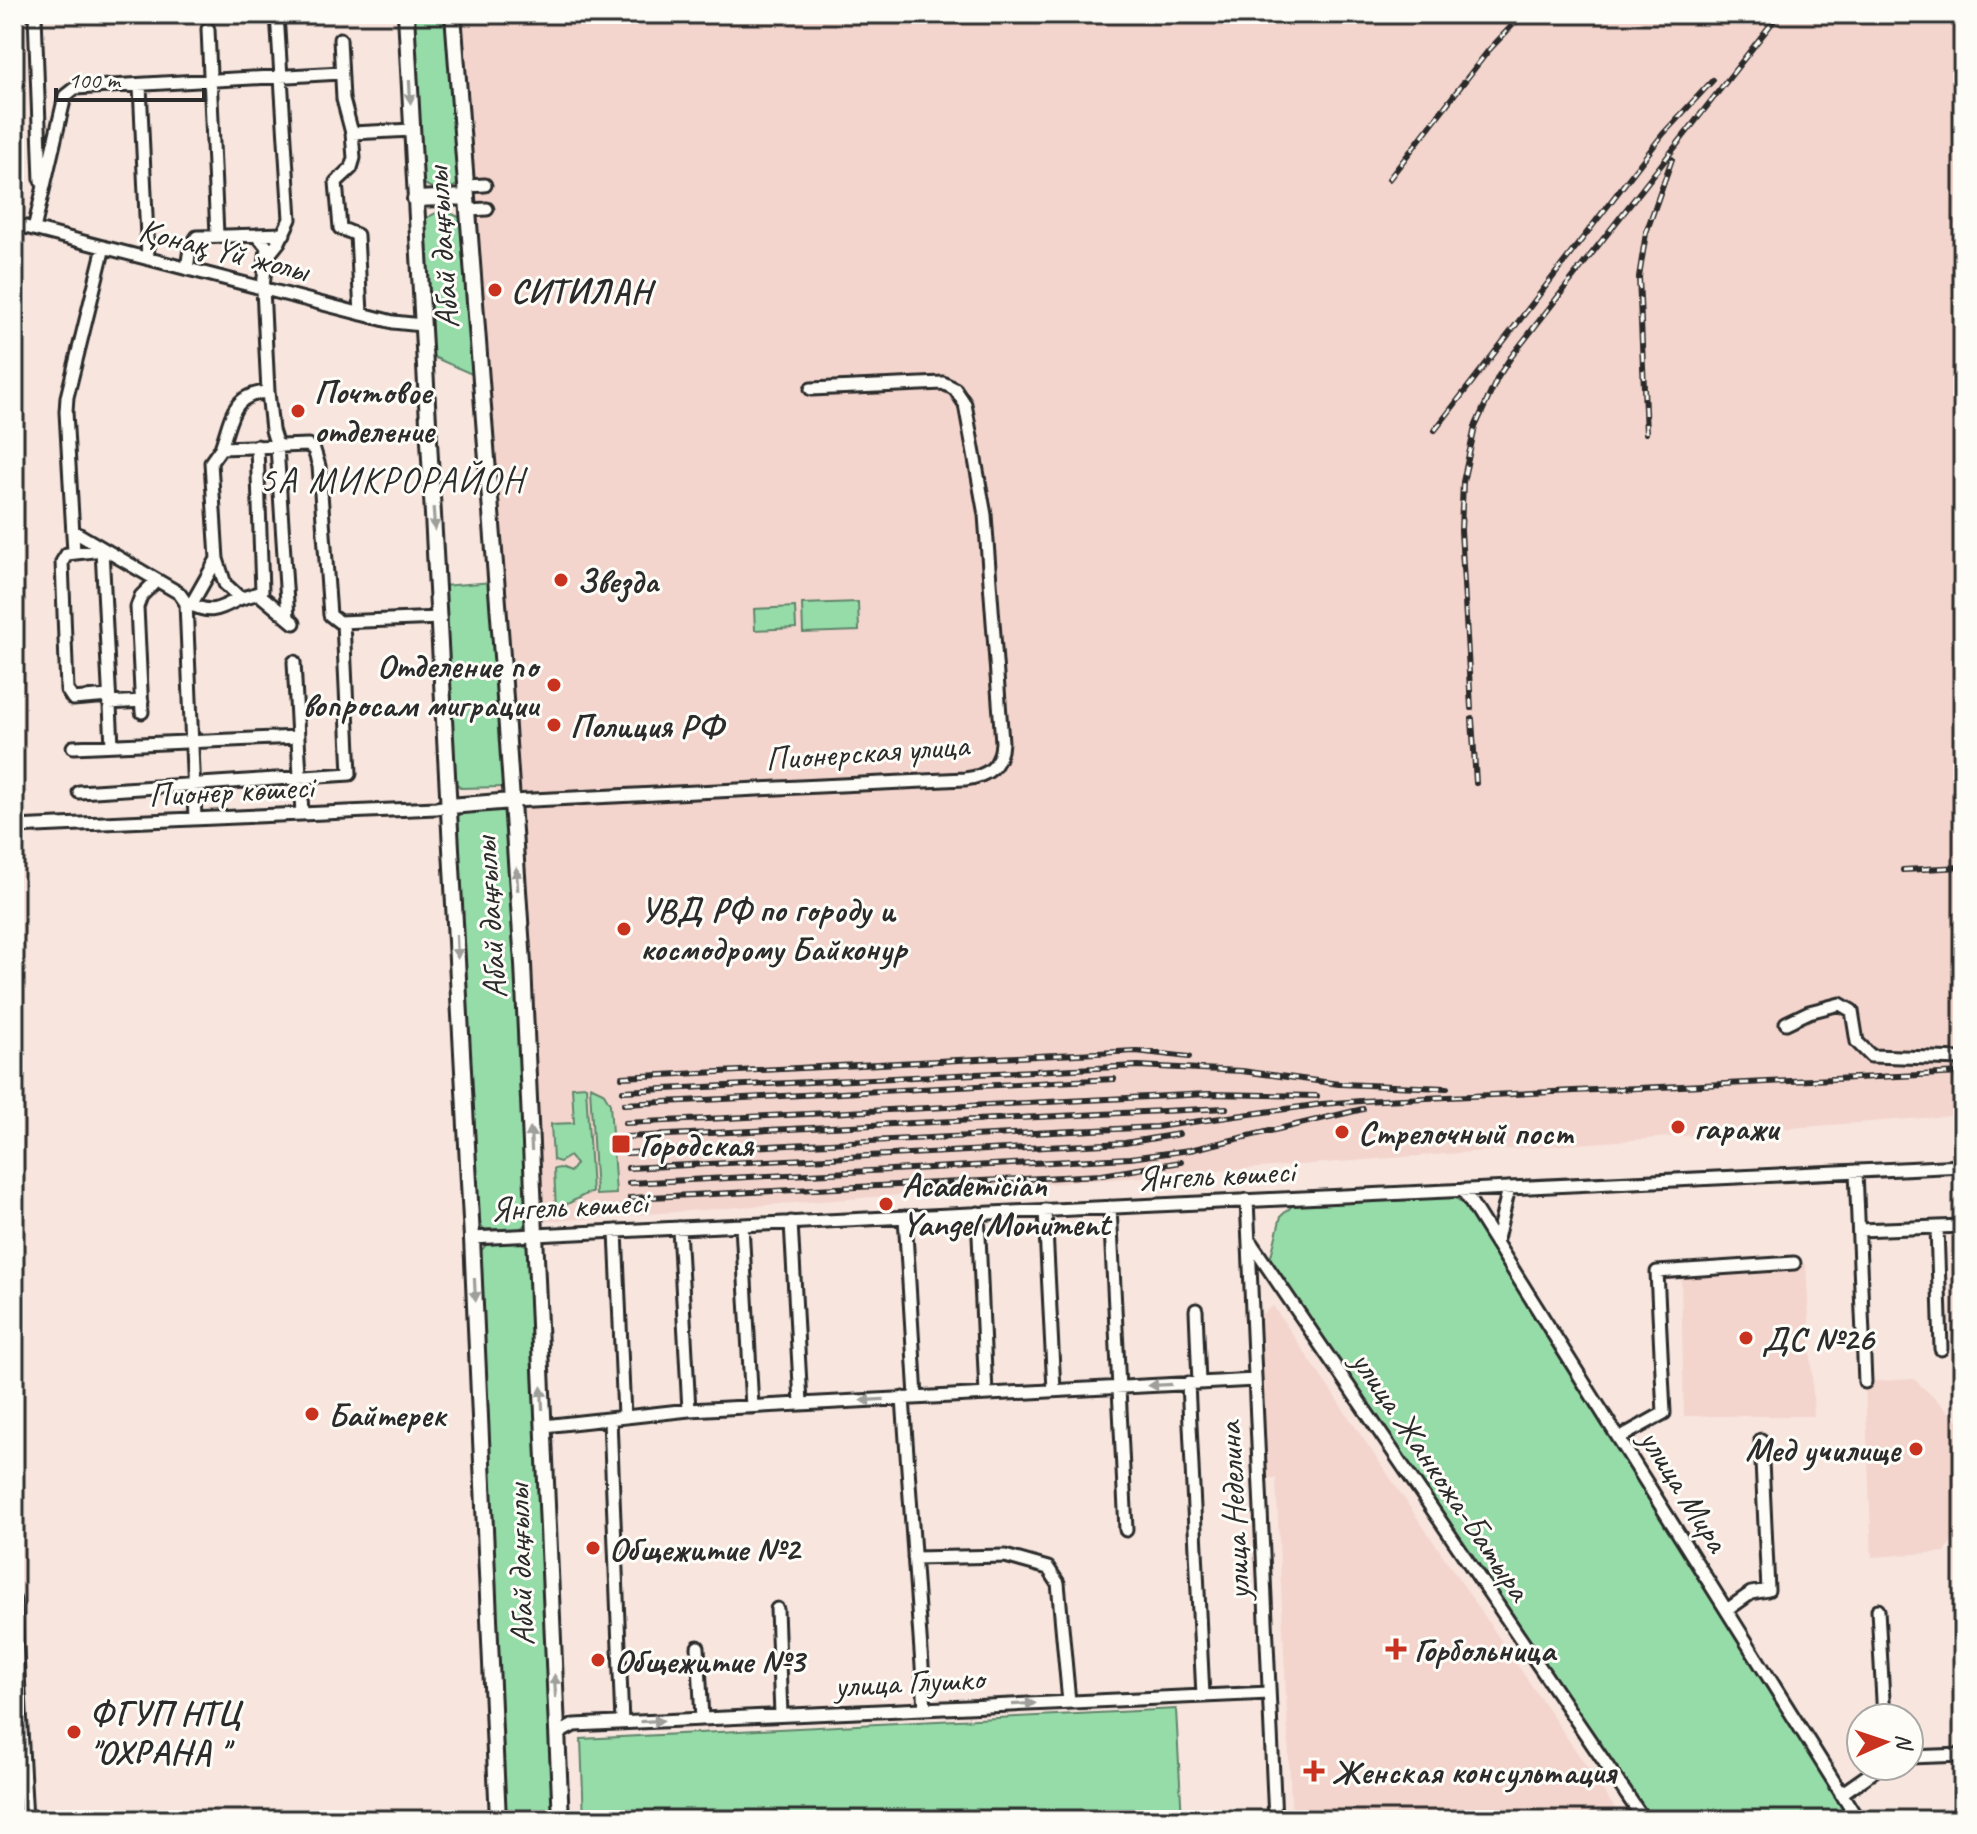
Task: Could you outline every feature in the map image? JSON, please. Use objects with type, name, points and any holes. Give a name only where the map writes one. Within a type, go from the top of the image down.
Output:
[{"type":"main road","name":"Абай даңғылы","points":[[406,14],[450,806],[498,1820]]},
{"type":"main road","name":"Абай даңғылы","points":[[453,14],[523,964],[561,1820]]},
{"type":"main road","points":[[415,199],[467,198]]},
{"type":"main road","name":"Пионерская улица","points":[[450,806],[512,801]]},
{"type":"street","points":[[35,14],[42,193]]},
{"type":"street","points":[[267,257],[284,234],[290,219],[277,14]]},
{"type":"street","points":[[208,29],[217,235]]},
{"type":"street","points":[[340,39],[346,117],[352,133],[354,158],[351,168],[336,182],[340,228],[357,235],[361,314]]},
{"type":"street","points":[[34,229],[65,96],[75,88],[341,73]]},
{"type":"street","points":[[140,86],[148,259]]},
{"type":"street","points":[[352,133],[412,130]]},
{"type":"street","points":[[485,185],[467,198],[487,209]]},
{"type":"street","name":"Қонақ Үй жолы","points":[[14,224],[393,322],[422,325]]},
{"type":"street","points":[[187,269],[192,241],[197,237],[284,234]]},
{"type":"street","points":[[257,235],[267,247],[263,288],[268,392],[277,446],[291,621],[259,594]]},
{"type":"street","points":[[74,552],[67,397],[104,247]]},
{"type":"street","name":"Пионерская улица","points":[[512,801],[965,779],[993,769],[999,761],[1002,742],[985,515],[965,404],[955,389],[943,383],[811,389]]},
{"type":"street","points":[[240,598],[225,584],[217,559],[211,462],[221,448],[242,399],[252,393],[268,392]]},
{"type":"street","points":[[221,448],[308,445],[314,450],[318,458],[330,615],[333,619],[343,622],[440,618]]},
{"type":"street","points":[[73,531],[179,593],[188,604],[206,611],[218,611],[240,598],[259,594],[264,587],[257,446]]},
{"type":"street","points":[[102,550],[67,554],[62,562],[67,690],[73,699],[109,700],[142,706],[137,607],[141,596],[156,581]]},
{"type":"street","points":[[102,550],[112,745]]},
{"type":"street","points":[[195,819],[190,743],[188,604],[217,559]]},
{"type":"street","points":[[79,792],[350,774],[343,622]]},
{"type":"street","points":[[294,662],[302,814]]},
{"type":"street","points":[[73,747],[298,737]]},
{"type":"street","name":"Пионер көшесі","points":[[14,827],[450,806]]},
{"type":"street","points":[[1786,1023],[1809,1012],[1840,1004],[1852,1011],[1857,1042],[1871,1056],[1963,1059]]},
{"type":"street","name":"Янгель көшесі","points":[[472,1238],[1963,1166]]},
{"type":"street","points":[[1856,1171],[1865,1382]]},
{"type":"street","points":[[1496,1243],[1509,1188]]},
{"type":"street","name":"улица Мира","points":[[1463,1190],[1858,1820]]},
{"type":"street","name":"улица Неделина","points":[[1247,1200],[1275,1820]]},
{"type":"street","points":[[1110,1207],[1126,1530]]},
{"type":"street","points":[[1045,1210],[1054,1390]]},
{"type":"street","points":[[978,1213],[986,1394]]},
{"type":"street","points":[[905,1217],[916,1397]]},
{"type":"street","points":[[791,1222],[801,1403]]},
{"type":"street","points":[[742,1225],[752,1407]]},
{"type":"street","points":[[1859,1230],[1963,1226]]},
{"type":"street","points":[[1937,1227],[1941,1349]]},
{"type":"street","points":[[679,1228],[689,1410]]},
{"type":"street","points":[[616,1231],[624,1416]]},
{"type":"street","name":"улица Жанкожа-Батыра","points":[[1249,1240],[1644,1820]]},
{"type":"street","points":[[1619,1438],[1664,1413],[1657,1272],[1794,1263]]},
{"type":"street","points":[[1196,1310],[1193,1383],[1203,1696]]},
{"type":"street","points":[[544,1426],[689,1410],[1255,1380]]},
{"type":"street","points":[[903,1398],[925,1708]]},
{"type":"street","points":[[610,1419],[622,1723]]},
{"type":"street","points":[[1727,1610],[1751,1593],[1768,1590],[1761,1440]]},
{"type":"street","points":[[914,1558],[1005,1556],[1048,1568],[1058,1583],[1069,1702]]},
{"type":"street","points":[[14,1600],[26,1820]]},
{"type":"street","points":[[777,1609],[781,1715]]},
{"type":"street","points":[[1878,1610],[1883,1702]]},
{"type":"street","points":[[698,1647],[702,1719]]},
{"type":"street","name":"улица Глушко","points":[[557,1739],[574,1725],[1269,1693]]},
{"type":"street","points":[[1925,1756],[1963,1755]]},
{"type":"street","points":[[1841,1794],[1858,1782]]},
{"type":"shaded area","points":[[461,14],[1963,14],[1963,1115],[515,1224]]},
{"type":"shaded area","name":"ДС №26","points":[[1806,1264],[1814,1416],[1684,1416],[1681,1273]]},
{"type":"shaded area","name":"Горбольница","points":[[1273,1306],[1623,1820],[1292,1820],[1276,1478],[1266,1478],[1257,1317]]},
{"type":"shaded area","name":"Мед училище","points":[[1914,1379],[1963,1425],[1963,1523],[1945,1552],[1872,1557],[1865,1382]]},
{"type":"green space","points":[[412,14],[446,14],[460,183],[445,189],[430,187],[421,181]]},
{"type":"green space","points":[[446,211],[463,219],[476,376],[429,355],[422,220]]},
{"type":"green space","points":[[14,237],[18,238],[23,334],[14,334]]},
{"type":"green space","points":[[493,582],[505,781],[501,787],[461,788],[454,781],[442,586]]},
{"type":"green space","points":[[858,602],[859,631],[803,633],[802,604]]},
{"type":"green space","points":[[795,607],[796,628],[755,630],[754,609]]},
{"type":"green space","points":[[503,807],[510,814],[528,1222],[520,1229],[483,1229],[476,1218],[455,819],[463,809]]},
{"type":"green space","points":[[586,1086],[592,1193],[556,1210],[554,1169],[570,1172],[576,1164],[569,1156],[560,1162],[553,1160],[551,1124],[574,1123],[572,1087]]},
{"type":"green space","points":[[590,1086],[603,1092],[610,1104],[616,1194],[596,1195]]},
{"type":"green space","points":[[1453,1196],[1465,1205],[1852,1820],[1653,1820],[1270,1260],[1281,1216],[1292,1206]]},
{"type":"green space","points":[[520,1242],[531,1248],[556,1820],[503,1820],[478,1254],[486,1245]]},
{"type":"green space","points":[[1176,1709],[1182,1820],[584,1820],[581,1739]]},
{"type":"railway","points":[[1389,179],[1488,51],[1523,14]]},
{"type":"railway","points":[[1471,708],[1461,530],[1463,482],[1475,427],[1498,377],[1511,357],[1779,14]]},
{"type":"railway","points":[[1435,430],[1663,134],[1713,80]]},
{"type":"railway","points":[[1646,433],[1639,277],[1646,233],[1672,159]]},
{"type":"railway","points":[[1472,719],[1476,783]]},
{"type":"railway","points":[[1903,870],[1963,867]]},
{"type":"railway","points":[[622,1077],[1136,1051],[1189,1057]]},
{"type":"railway","points":[[623,1091],[1138,1066],[1242,1071],[1339,1084],[1447,1088]]},
{"type":"railway","points":[[627,1153],[1156,1127],[1361,1101],[1963,1073]]},
{"type":"railway","points":[[624,1104],[1114,1079]]},
{"type":"railway","points":[[625,1123],[1208,1094],[1317,1096]]},
{"type":"railway","points":[[626,1137],[1226,1108]]},
{"type":"railway","points":[[629,1183],[1130,1158],[1190,1150],[1363,1109]]},
{"type":"railway","points":[[628,1168],[1125,1143],[1179,1134]]},
{"type":"railway","points":[[630,1198],[1102,1175],[1181,1162]]},
{"type":"place","name":"СИТИЛАН","points":[[495,290]]},
{"type":"place","name":"Почтовое отделение","points":[[298,411]]},
{"type":"place","name":"Звезда","points":[[561,580]]},
{"type":"place","name":"Отделение по вопросам миграции","points":[[554,685]]},
{"type":"place","name":"Полиция РФ","points":[[554,725]]},
{"type":"place","name":"УВД РФ по городу и космодрому Байконур","points":[[624,929]]},
{"type":"place","name":"гаражи","points":[[1678,1127]]},
{"type":"place","name":"Стрелочный пост","points":[[1342,1132]]},
{"type":"place","name":"Городская","points":[[621,1144]]},
{"type":"place","name":"Academician Yangel Monument","points":[[886,1204]]},
{"type":"place","name":"ДС №26","points":[[1746,1338]]},
{"type":"place","name":"Байтерек","points":[[312,1414]]},
{"type":"place","name":"Мед училище","points":[[1916,1449]]},
{"type":"place","name":"Общежитие №2","points":[[593,1548]]},
{"type":"place","name":"Горбольница","points":[[1396,1649]]},
{"type":"place","name":"Общежитие №3","points":[[598,1660]]},
{"type":"place","name":"ФГУП НТЦ \"ОХРАНА \"","points":[[74,1732]]},
{"type":"place","name":"Женская консультация","points":[[1314,1771]]},
{"type":"district","name":"5А МИКРОРАЙОН","points":[[392,479]]}]
